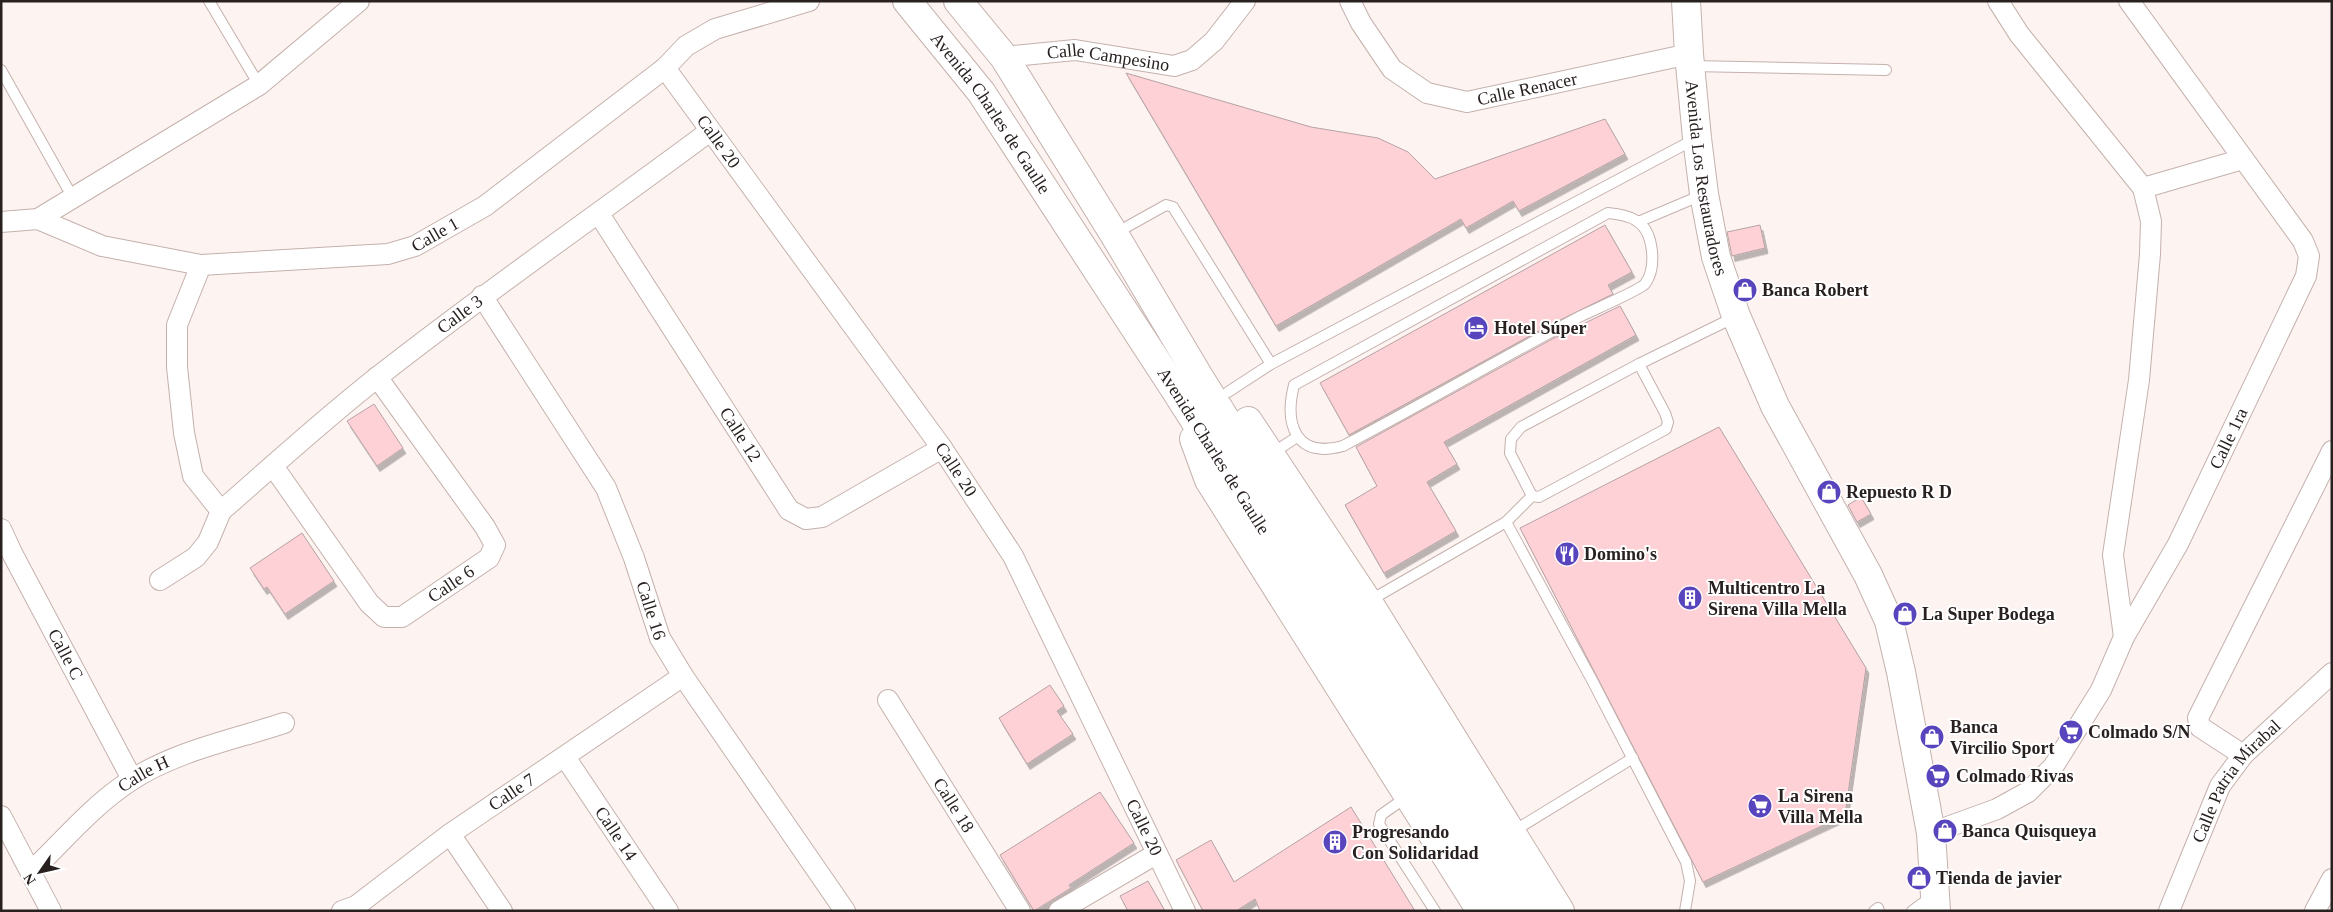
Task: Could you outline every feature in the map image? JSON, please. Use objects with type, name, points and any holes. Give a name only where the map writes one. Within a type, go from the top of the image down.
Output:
[{"type":"main road","name":"Avenida Charles de Gaulle","points":[[906,1],[981,92],[1187,384],[1533,911]]},
{"type":"main road","name":"Avenida Charles de Gaulle","points":[[958,1],[1004,57],[1114,234],[1187,384],[1505,911]]},
{"type":"main road","name":"Avenida Los Restauradores","points":[[1686,1],[1689,60],[1697,138],[1704,194],[1716,257],[1736,316],[1776,406],[1868,575],[1889,620],[1901,672],[1931,832],[1935,902]]},
{"type":"main road","points":[[1482,911],[1209,480],[1187,384],[1228,392],[1368,602],[1560,911]]},
{"type":"street","points":[[38,219],[259,85],[359,1]]},
{"type":"street","name":"Calle 1","points":[[1,222],[38,219],[102,246],[201,265],[282,259],[363,257],[388,254],[415,246],[485,206],[665,68],[686,46],[715,29],[809,1]]},
{"type":"street","name":"Calle Campesino","points":[[1004,57],[1074,50],[1174,66],[1192,60],[1214,40],[1245,1]]},
{"type":"street","name":"Calle Renacer","points":[[1350,1],[1361,23],[1392,69],[1427,93],[1467,102],[1689,60]]},
{"type":"street","points":[[1998,1],[2020,34],[2143,188],[2151,221],[2139,380],[2113,555],[2124,637]]},
{"type":"street","name":"Calle 1ra","points":[[1931,832],[1997,809],[2028,792],[2053,767],[2101,690],[2124,637],[2178,544],[2306,276],[2310,256],[2303,241],[2129,1]]},
{"type":"street","name":"Calle 20","points":[[665,68],[942,448],[1013,556],[1185,911]]},
{"type":"street","name":"Calle 3","points":[[221,511],[377,377],[482,296],[599,214],[710,131]]},
{"type":"street","points":[[2143,188],[2243,159]]},
{"type":"street","name":"Calle 12","points":[[599,214],[789,510],[806,519],[822,517],[942,448]]},
{"type":"street","points":[[160,580],[196,557],[208,542],[221,511],[193,476],[184,433],[177,367],[178,325],[201,265]]},
{"type":"street","name":"Calle 16","points":[[482,296],[606,488],[634,558],[660,638],[683,676],[845,911]]},
{"type":"street","name":"Calle 6","points":[[273,466],[369,603],[384,617],[402,617],[489,558],[495,545],[485,527],[377,377]]},
{"type":"street","points":[[2243,755],[2200,727],[2198,718],[2332,452]]},
{"type":"street","name":"Calle C","points":[[1,529],[132,779]]},
{"type":"street","name":"Calle Patria Mirabal","points":[[2169,911],[2220,786],[2243,755],[2332,674]]},
{"type":"street","name":"Calle 7","points":[[342,911],[356,906],[450,834],[683,676]]},
{"type":"street","name":"Calle 18","points":[[888,700],[1020,911]]},
{"type":"street","name":"Calle H","points":[[31,872],[109,796],[132,779],[176,758],[284,723]]},
{"type":"street","name":"Calle 14","points":[[565,757],[668,911]]},
{"type":"street","points":[[1,816],[31,872],[44,908]]},
{"type":"street","points":[[450,834],[502,911]]},
{"type":"street","points":[[1059,911],[1156,854]]},
{"type":"street","points":[[2315,911],[2332,879]]},
{"type":"lane","points":[[209,1],[259,85]]},
{"type":"lane","points":[[1689,60],[1886,70]]},
{"type":"lane","points":[[1,70],[73,198]]},
{"type":"lane","points":[[1228,392],[1271,364],[1697,138]]},
{"type":"lane","points":[[1638,222],[1704,194]]},
{"type":"lane","points":[[1114,234],[1166,205],[1173,207],[1271,364]]},
{"type":"lane","points":[[1608,213],[1624,216],[1638,222],[1648,237],[1653,253],[1652,270],[1644,284],[1579,317],[1343,446],[1329,450],[1311,448],[1298,437],[1292,424],[1289,404],[1294,385],[1608,213]]},
{"type":"lane","points":[[1532,496],[1510,453],[1511,440],[1521,427],[1639,364],[1736,316]]},
{"type":"lane","points":[[1532,496],[1538,497],[1666,429],[1668,422],[1639,364]]},
{"type":"lane","points":[[1270,454],[1298,437]]},
{"type":"lane","points":[[1368,602],[1506,522],[1532,496]]},
{"type":"lane","points":[[1506,522],[1633,758],[1686,862],[1690,881],[1685,911]]},
{"type":"lane","points":[[1511,833],[1633,758]]},
{"type":"lane","points":[[1408,795],[1381,815],[1379,824],[1435,911]]},
{"type":"lane","points":[[1912,911],[1935,902]]},
{"type":"lane","points":[[1874,911],[1878,908],[1879,911]]},
{"type":"building","points":[[1126,73],[1311,127],[1378,138],[1408,152],[1435,179],[1605,119],[1625,154],[1519,211],[1513,201],[1466,228],[1461,219],[1276,326]]},
{"type":"building","name":"Hotel Súper","points":[[1605,225],[1632,272],[1608,285],[1613,294],[1548,326],[1349,435],[1320,383]]},
{"type":"building","points":[[1760,225],[1765,248],[1732,256],[1727,232]]},
{"type":"building","points":[[1620,306],[1636,335],[1444,442],[1457,464],[1427,482],[1456,531],[1384,573],[1345,505],[1377,486],[1356,447],[1554,338]]},
{"type":"building","points":[[374,404],[403,448],[377,466],[347,421]]},
{"type":"building","name":"Multicentro La Sirena Villa Mella","points":[[1719,427],[1866,668],[1845,815],[1703,882],[1520,528]]},
{"type":"building","points":[[1861,497],[1871,514],[1857,522],[1848,505]]},
{"type":"building","points":[[302,533],[334,581],[285,614],[267,587],[264,589],[250,568]]},
{"type":"building","points":[[1050,685],[1064,706],[1057,711],[1073,734],[1027,764],[999,718]]},
{"type":"building","points":[[1100,792],[1134,843],[1069,885],[1071,888],[1034,911],[1000,855]]},
{"type":"building","name":"Progresando Con Solidaridad","points":[[1351,807],[1415,911],[1260,911],[1255,899],[1236,911],[1203,911],[1176,860],[1211,840],[1234,882]]},
{"type":"building","points":[[1148,881],[1165,911],[1128,911],[1120,896]]},
{"type":"place","name":"Banca Robert","points":[[1745,290]]},
{"type":"place","name":"Hotel Súper","points":[[1476,328]]},
{"type":"place","name":"Repuesto R D","points":[[1829,492]]},
{"type":"place","name":"Domino's","points":[[1567,554]]},
{"type":"place","name":"Multicentro La Sirena Villa Mella","points":[[1690,598]]},
{"type":"place","name":"La Super Bodega","points":[[1905,614]]},
{"type":"place","name":"Colmado S/N","points":[[2071,732]]},
{"type":"place","name":"Banca Vircilio Sport","points":[[1932,737]]},
{"type":"place","name":"Colmado Rivas","points":[[1938,776]]},
{"type":"place","name":"La Sirena Villa Mella","points":[[1760,806]]},
{"type":"place","name":"Banca Quisqueya","points":[[1945,831]]},
{"type":"place","name":"Progresando Con Solidaridad","points":[[1335,842]]},
{"type":"place","name":"Tienda de javier","points":[[1919,878]]}]
